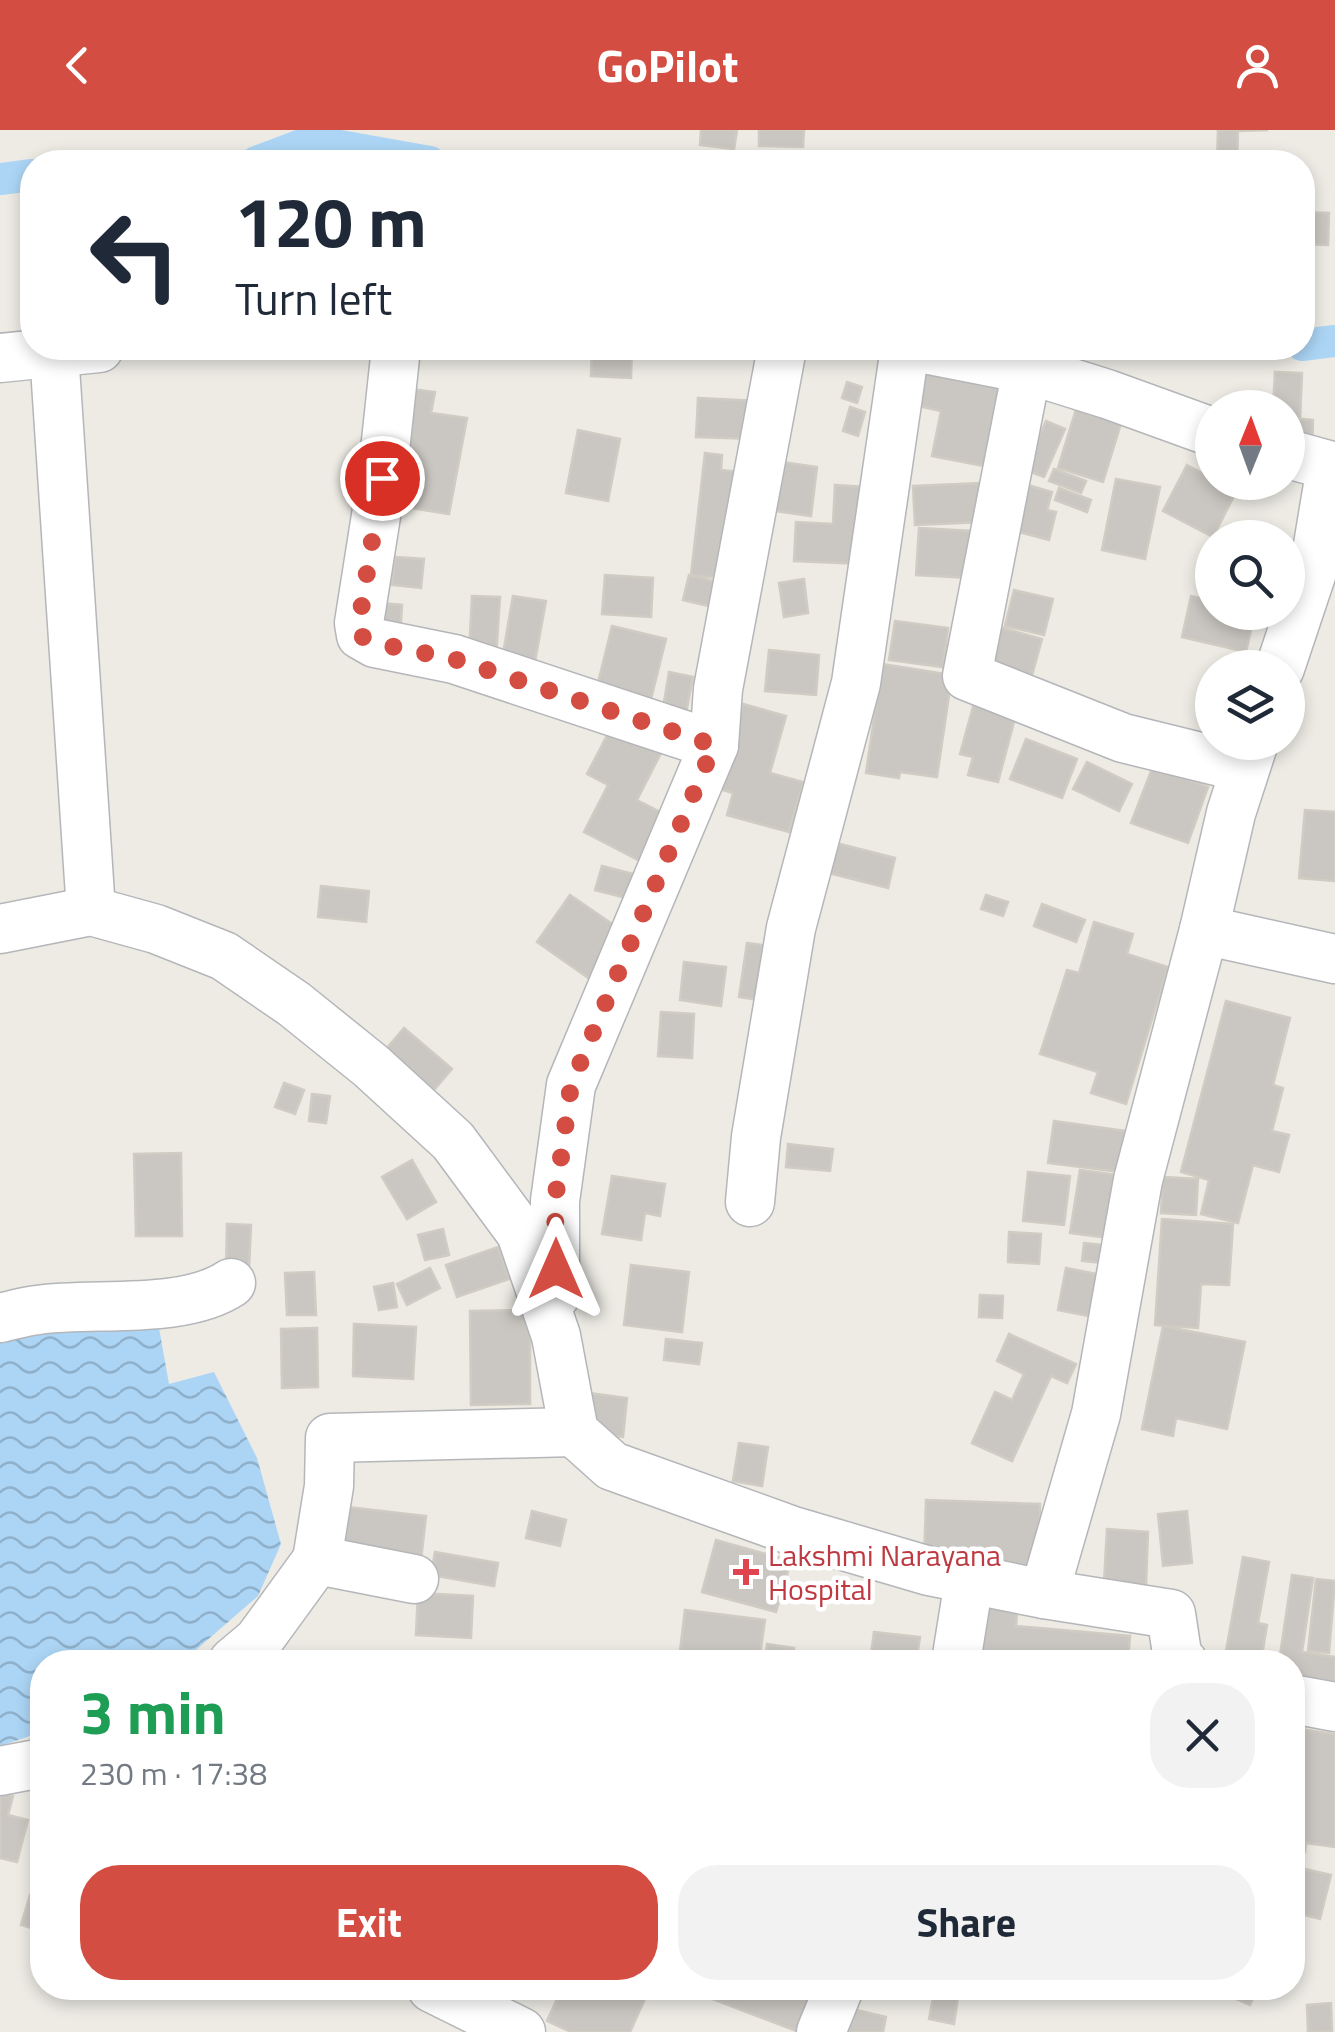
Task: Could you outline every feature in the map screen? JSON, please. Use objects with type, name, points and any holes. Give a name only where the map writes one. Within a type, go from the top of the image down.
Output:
[{"type":"street","points":[[76,360],[92,912]]},
{"type":"street","points":[[395,360],[382,478],[359,623],[361,636],[375,643],[454,659],[714,745]]},
{"type":"street","points":[[556,1336],[555,1201],[571,1085],[714,745],[718,690],[780,360]]},
{"type":"street","points":[[750,1202],[756,1136],[791,928],[856,683],[903,360]]},
{"type":"street","points":[[980,360],[1027,369],[1195,426]]},
{"type":"street","points":[[1027,369],[967,676],[1122,738],[1195,748]]},
{"type":"street","points":[[1286,650],[1315,564],[1318,463]]},
{"type":"street","points":[[1044,1594],[1096,1414],[1138,1180],[1231,813],[1249,760]]},
{"type":"street","points":[[0,930],[92,912],[156,929],[224,956],[294,1004],[371,1066],[453,1141],[521,1233],[556,1336],[574,1432],[612,1466],[793,1531],[969,1581],[1171,1614],[1176,1650]]},
{"type":"street","points":[[1204,930],[1335,959]]},
{"type":"street","points":[[0,1318],[40,1309],[152,1304],[217,1292],[231,1283]]},
{"type":"street","points":[[247,1650],[317,1560],[329,1486],[330,1438],[574,1432]]},
{"type":"street","points":[[317,1560],[414,1579]]},
{"type":"street","points":[[958,1650],[969,1581]]},
{"type":"street","points":[[1305,1702],[1335,1708]]},
{"type":"street","points":[[0,1771],[30,1765]]},
{"type":"street","points":[[456,2000],[521,2032]]},
{"type":"street","points":[[822,2032],[834,2000]]},
{"type":"water","points":[[147,1319],[159,1328],[169,1384],[214,1372],[257,1458],[281,1544],[258,1596],[195,1650],[30,1650],[30,1736],[0,1746],[0,1339]]},
{"type":"building","points":[[701,130],[737,130],[734,149],[700,145]]},
{"type":"building","points":[[759,130],[804,130],[803,147],[759,146]]},
{"type":"building","points":[[1218,130],[1268,130],[1238,131],[1237,150],[1217,150]]},
{"type":"building","points":[[1315,212],[1329,213],[1328,245],[1315,244]]},
{"type":"building","points":[[592,360],[632,360],[631,378],[591,376]]},
{"type":"building","points":[[923,360],[1006,376],[989,467],[932,456],[941,411],[914,405]]},
{"type":"building","points":[[1275,372],[1302,373],[1301,390],[1274,390]]},
{"type":"building","points":[[847,382],[862,387],[857,403],[842,398]]},
{"type":"building","points":[[411,389],[435,392],[431,413],[467,418],[449,514],[393,505]]},
{"type":"building","points":[[698,398],[758,401],[755,439],[696,437]]},
{"type":"building","points":[[1078,403],[1123,417],[1103,482],[1058,468]]},
{"type":"building","points":[[850,407],[865,412],[858,436],[843,431]]},
{"type":"building","points":[[1305,419],[1313,420],[1312,448],[1305,448]]},
{"type":"building","points":[[1046,421],[1065,429],[1044,477],[1025,470]]},
{"type":"building","points":[[578,430],[620,439],[608,501],[566,493]]},
{"type":"building","points":[[705,453],[722,455],[721,470],[749,473],[736,580],[691,575]]},
{"type":"building","points":[[775,461],[817,467],[811,516],[768,510]]},
{"type":"building","points":[[1187,465],[1195,469],[1195,500],[1232,500],[1222,520],[1195,520],[1195,528],[1163,511]]},
{"type":"building","points":[[1054,469],[1086,481],[1081,493],[1049,481]]},
{"type":"building","points":[[1116,479],[1160,487],[1145,559],[1102,550]]},
{"type":"building","points":[[981,483],[983,522],[915,525],[913,486]]},
{"type":"building","points":[[1021,483],[1052,492],[1047,510],[1056,512],[1049,540],[1008,529]]},
{"type":"building","points":[[835,485],[866,487],[862,564],[794,561],[796,522],[833,524]]},
{"type":"building","points":[[1059,488],[1091,500],[1087,512],[1055,500]]},
{"type":"building","points":[[919,528],[973,531],[970,578],[916,575]]},
{"type":"building","points":[[395,557],[424,559],[421,588],[392,585]]},
{"type":"building","points":[[605,575],[653,578],[651,617],[602,614]]},
{"type":"building","points":[[689,575],[733,586],[726,610],[683,600]]},
{"type":"building","points":[[804,579],[808,613],[784,617],[779,583]]},
{"type":"building","points":[[1014,590],[1053,599],[1044,635],[1005,626]]},
{"type":"building","points":[[472,596],[500,597],[496,657],[469,655]]},
{"type":"building","points":[[513,596],[546,601],[533,672],[501,666]]},
{"type":"building","points":[[1191,596],[1195,597],[1195,630],[1251,630],[1246,650],[1182,637]]},
{"type":"building","points":[[381,603],[402,605],[400,637],[378,636]]},
{"type":"building","points":[[895,621],[948,628],[943,667],[889,660]]},
{"type":"building","points":[[612,626],[666,639],[651,699],[597,687]]},
{"type":"building","points":[[999,627],[1042,639],[1029,686],[986,674]]},
{"type":"building","points":[[769,650],[819,655],[816,695],[765,691]]},
{"type":"building","points":[[882,664],[952,675],[937,777],[900,772],[899,778],[866,773]]},
{"type":"building","points":[[669,672],[693,677],[685,718],[662,714]]},
{"type":"building","points":[[977,692],[1019,703],[998,782],[968,775],[973,757],[960,754]]},
{"type":"building","points":[[743,704],[786,716],[770,773],[803,782],[789,832],[727,815],[733,793],[719,789]]},
{"type":"building","points":[[612,726],[662,751],[637,800],[666,815],[642,862],[584,832],[608,785],[587,774]]},
{"type":"building","points":[[1026,739],[1077,759],[1062,798],[1010,779]]},
{"type":"building","points":[[1087,762],[1132,784],[1119,811],[1073,789]]},
{"type":"building","points":[[1153,766],[1208,787],[1188,843],[1131,823]]},
{"type":"building","points":[[1305,810],[1335,812],[1335,881],[1299,878]]},
{"type":"building","points":[[836,843],[895,858],[888,888],[829,873]]},
{"type":"building","points":[[602,866],[641,876],[634,900],[595,890]]},
{"type":"building","points":[[321,886],[369,891],[366,922],[318,917]]},
{"type":"building","points":[[570,895],[627,934],[594,982],[537,942]]},
{"type":"building","points":[[986,895],[1008,902],[1003,916],[981,909]]},
{"type":"building","points":[[1042,904],[1085,920],[1076,942],[1034,926]]},
{"type":"building","points":[[1094,922],[1133,934],[1127,954],[1168,967],[1126,1104],[1091,1093],[1098,1072],[1040,1054],[1067,970],[1079,973]]},
{"type":"building","points":[[747,943],[786,948],[779,1003],[739,997]]},
{"type":"building","points":[[684,962],[726,967],[721,1006],[680,1000]]},
{"type":"building","points":[[1226,1001],[1290,1018],[1273,1085],[1283,1088],[1272,1131],[1289,1135],[1279,1172],[1253,1165],[1238,1223],[1201,1214],[1209,1180],[1181,1172]]},
{"type":"building","points":[[661,1012],[694,1014],[692,1058],[658,1056]]},
{"type":"building","points":[[404,1028],[452,1069],[428,1097],[380,1056]]},
{"type":"building","points":[[284,1083],[304,1090],[295,1114],[275,1107]]},
{"type":"building","points":[[312,1094],[330,1096],[326,1123],[309,1121]]},
{"type":"building","points":[[1054,1121],[1126,1131],[1121,1172],[1048,1163]]},
{"type":"building","points":[[788,1144],[833,1149],[830,1171],[786,1167]]},
{"type":"building","points":[[181,1153],[182,1236],[136,1236],[134,1154]]},
{"type":"building","points":[[412,1160],[436,1202],[407,1219],[382,1177]]},
{"type":"building","points":[[1080,1170],[1118,1175],[1109,1238],[1070,1233]]},
{"type":"building","points":[[1028,1172],[1070,1176],[1064,1225],[1023,1221]]},
{"type":"building","points":[[612,1176],[665,1184],[660,1216],[645,1213],[641,1240],[602,1234]]},
{"type":"building","points":[[1163,1177],[1198,1179],[1196,1215],[1161,1213]]},
{"type":"building","points":[[1162,1219],[1233,1224],[1229,1285],[1201,1284],[1198,1328],[1155,1325]]},
{"type":"building","points":[[227,1224],[251,1225],[249,1269],[226,1268]]},
{"type":"building","points":[[443,1229],[449,1255],[425,1260],[418,1235]]},
{"type":"building","points":[[1009,1232],[1041,1234],[1039,1264],[1008,1262]]},
{"type":"building","points":[[1084,1243],[1104,1245],[1102,1263],[1082,1261]]},
{"type":"building","points":[[498,1247],[509,1279],[457,1297],[446,1265]]},
{"type":"building","points":[[631,1265],[689,1272],[682,1332],[624,1325]]},
{"type":"building","points":[[430,1268],[440,1288],[407,1305],[397,1284]]},
{"type":"building","points":[[1066,1268],[1107,1276],[1099,1318],[1058,1310]]},
{"type":"building","points":[[314,1272],[316,1315],[287,1315],[285,1273]]},
{"type":"building","points":[[393,1283],[397,1307],[379,1310],[374,1287]]},
{"type":"building","points":[[980,1295],[1003,1296],[1002,1318],[979,1317]]},
{"type":"building","points":[[530,1310],[530,1404],[471,1405],[470,1311]]},
{"type":"building","points":[[354,1324],[416,1327],[413,1379],[353,1376]]},
{"type":"building","points":[[1163,1326],[1245,1342],[1227,1429],[1176,1418],[1173,1436],[1142,1429]]},
{"type":"building","points":[[317,1328],[318,1387],[282,1388],[281,1329]]},
{"type":"building","points":[[1009,1334],[1076,1364],[1067,1383],[1051,1376],[1012,1461],[972,1443],[995,1392],[1012,1400],[1024,1374],[997,1361]]},
{"type":"building","points":[[666,1339],[702,1343],[699,1364],[664,1360]]},
{"type":"building","points":[[589,1393],[627,1398],[623,1437],[584,1433]]},
{"type":"building","points":[[739,1443],[768,1447],[762,1486],[733,1481]]},
{"type":"building","points":[[926,1500],[1040,1504],[1038,1568],[924,1563]]},
{"type":"building","points":[[347,1507],[426,1516],[420,1569],[341,1561]]},
{"type":"building","points":[[532,1511],[566,1520],[560,1546],[526,1538]]},
{"type":"building","points":[[1187,1511],[1192,1563],[1163,1566],[1158,1514]]},
{"type":"building","points":[[1107,1529],[1148,1532],[1146,1585],[1104,1583]]},
{"type":"building","points":[[716,1540],[791,1561],[776,1612],[702,1592]]},
{"type":"building","points":[[435,1552],[498,1563],[494,1586],[431,1575]]},
{"type":"building","points":[[1243,1557],[1269,1562],[1258,1623],[1267,1625],[1263,1650],[1226,1650]]},
{"type":"building","points":[[1292,1575],[1313,1578],[1302,1650],[1281,1650]]},
{"type":"building","points":[[1316,1579],[1335,1581],[1329,1653],[1308,1651]]},
{"type":"building","points":[[418,1593],[473,1596],[471,1638],[416,1635]]},
{"type":"building","points":[[980,1598],[1018,1600],[1016,1626],[1130,1636],[1129,1650],[977,1650]]},
{"type":"building","points":[[685,1610],[765,1620],[761,1650],[680,1650]]},
{"type":"building","points":[[874,1632],[920,1637],[918,1650],[872,1650]]},
{"type":"building","points":[[767,1644],[794,1648],[794,1650],[766,1650]]},
{"type":"building","points":[[1305,1652],[1335,1657],[1335,1692],[1305,1688]]},
{"type":"building","points":[[1305,1730],[1335,1734],[1335,1847],[1306,1843],[1305,1852]]},
{"type":"building","points":[[0,1792],[13,1796],[8,1815],[28,1820],[17,1862],[0,1858]]},
{"type":"building","points":[[1305,1869],[1331,1875],[1320,1919],[1305,1915]]},
{"type":"building","points":[[30,1895],[30,1928],[21,1925]]},
{"type":"building","points":[[557,2000],[645,2000],[630,2032],[571,2032],[547,2021]]},
{"type":"building","points":[[715,2000],[811,2000],[799,2032]]},
{"type":"building","points":[[933,2000],[958,2000],[954,2024],[929,2019]]},
{"type":"building","points":[[1331,2003],[1332,2031],[1308,2032],[1307,2005]]},
{"type":"building","points":[[844,2007],[886,2017],[883,2032],[839,2032]]},
{"type":"waterway","points":[[288,150],[312,141],[363,150]]},
{"type":"waterway","points":[[0,179],[20,176]]},
{"type":"waterway","points":[[1315,343],[1335,341]]},
{"type":"place","name":"Lakshmi Narayana Hospital","points":[[746,1572]]},
{"type":"route","points":[[382,478],[359,623],[361,636],[375,643],[454,659],[714,745],[571,1085],[555,1201],[556,1269]]}]
